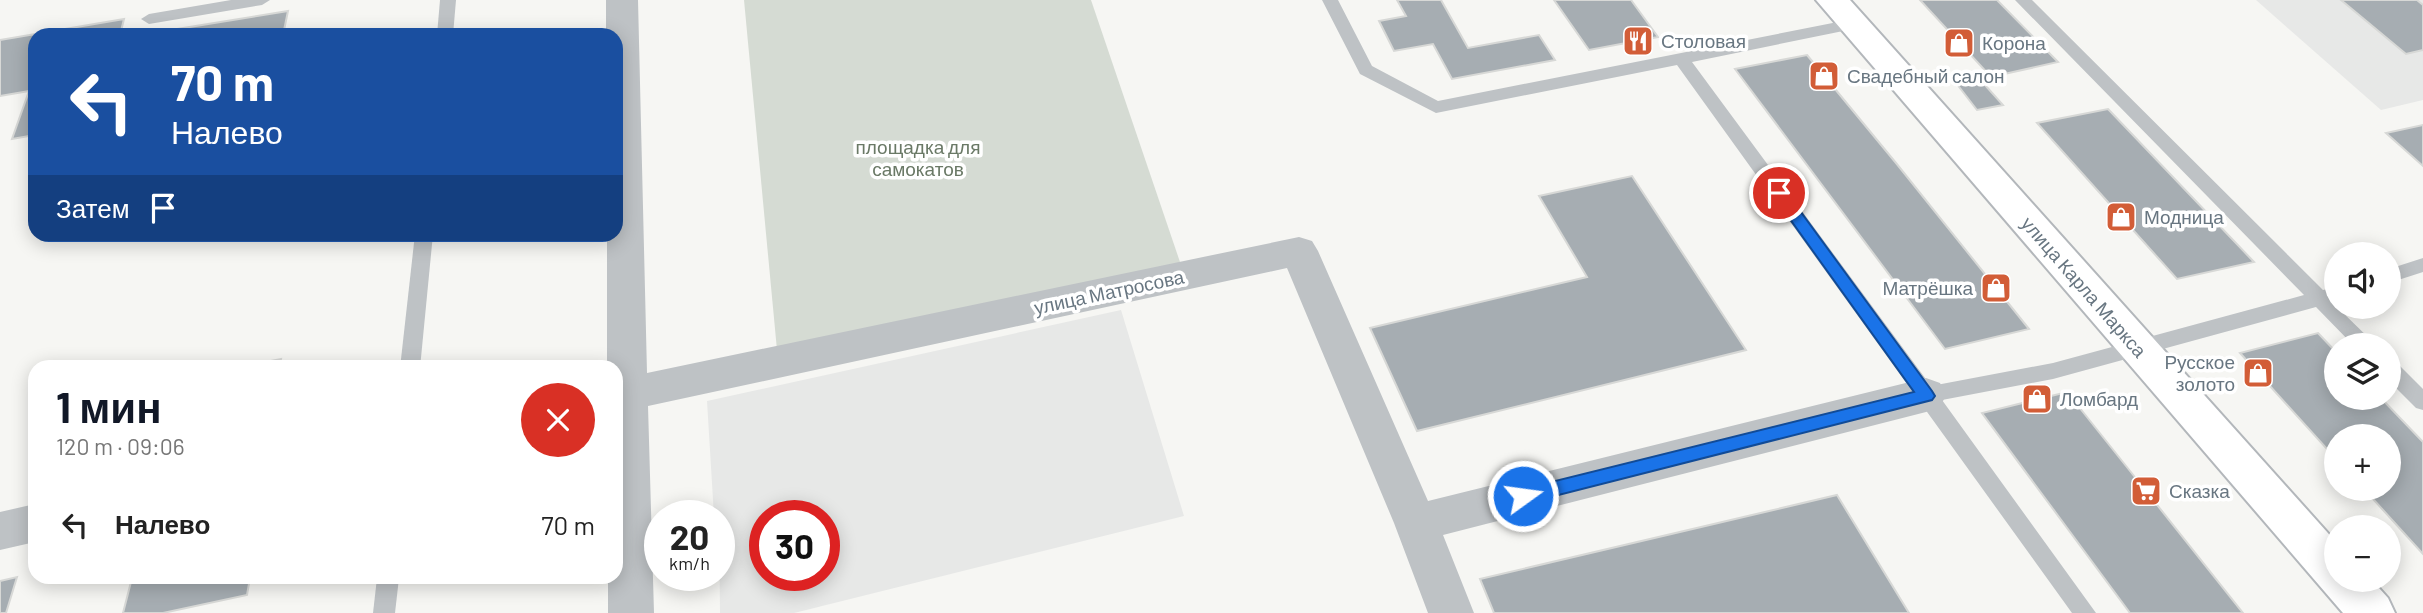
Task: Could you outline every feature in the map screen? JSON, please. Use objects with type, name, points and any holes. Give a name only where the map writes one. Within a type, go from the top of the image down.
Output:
[{"type":"main road","name":"улица Карла Маркса","points":[[1842,12],[2324,559]]},
{"type":"main road","points":[[2353,592],[2372,613]]},
{"type":"street","points":[[622,0],[622,28]]},
{"type":"street","points":[[622,242],[622,360]]},
{"type":"street","name":"улица Матросова","points":[[623,394],[1299,251],[1416,523],[1451,613]]},
{"type":"street","points":[[1416,523],[1926,396]]},
{"type":"street","points":[[623,418],[631,613]]},
{"type":"street","points":[[0,531],[28,525]]},
{"type":"lane","points":[[149,19],[261,0]]},
{"type":"lane","points":[[446,28],[448,0]]},
{"type":"lane","points":[[1330,0],[1366,70],[1436,107],[1681,58],[1842,12]]},
{"type":"lane","points":[[2022,0],[2324,292]]},
{"type":"lane","points":[[1681,58],[2085,613]]},
{"type":"lane","points":[[411,360],[423,242]]},
{"type":"lane","points":[[2401,272],[2423,265]]},
{"type":"lane","points":[[1926,396],[2053,371],[2324,297]]},
{"type":"lane","points":[[2346,319],[2357,333]]},
{"type":"lane","points":[[2401,380],[2423,402]]},
{"type":"lane","points":[[384,613],[387,584]]},
{"type":"shaded area","points":[[2256,0],[2423,0],[2423,100],[2381,110]]},
{"type":"shaded area","points":[[1121,310],[1184,516],[794,613],[720,613],[720,591],[735,591],[735,500],[713,500],[707,401]]},
{"type":"green space","name":"площадка для самокатов","points":[[744,0],[1091,0],[1181,265],[777,350]]},
{"type":"building","points":[[1397,0],[1441,0],[1468,48],[1539,35],[1555,60],[1452,79],[1433,44],[1394,51],[1379,21],[1406,16]]},
{"type":"building","points":[[1554,0],[1631,0],[1658,37],[1589,50]]},
{"type":"building","points":[[1920,0],[1997,0],[2058,62],[1991,77]]},
{"type":"building","points":[[2341,0],[2417,0],[2423,5],[2423,50],[2406,54]]},
{"type":"building","points":[[288,11],[284,28],[184,28]]},
{"type":"building","points":[[124,19],[122,28],[71,28]]},
{"type":"building","points":[[28,35],[28,91],[0,96],[0,40]]},
{"type":"building","points":[[1807,55],[2029,329],[1945,349],[1735,69]]},
{"type":"building","points":[[1976,75],[2003,105],[1977,110],[1953,79]]},
{"type":"building","points":[[28,94],[28,136],[12,139]]},
{"type":"building","points":[[2108,109],[2254,262],[2177,279],[2037,123]]},
{"type":"building","points":[[2423,125],[2423,166],[2386,133]]},
{"type":"building","points":[[1632,176],[1746,350],[1417,431],[1370,328],[1587,277],[1539,196]]},
{"type":"building","points":[[2318,333],[2324,339],[2324,410],[2392,410],[2423,442],[2423,554],[2401,530],[2401,515],[2388,515],[2375,501],[2401,501],[2401,424],[2324,424],[2324,446],[2240,353]]},
{"type":"building","points":[[2067,392],[2243,613],[2130,613],[1982,413]]},
{"type":"building","points":[[1837,495],[1909,613],[1494,613],[1480,579]]},
{"type":"building","points":[[17,577],[6,613],[0,613],[0,581]]},
{"type":"building","points":[[130,584],[249,584],[247,595],[163,613],[123,613]]},
{"type":"place","name":"Столовая","points":[[1638,41]]},
{"type":"place","name":"Корона","points":[[1959,43]]},
{"type":"place","name":"Свадебный салон","points":[[1824,76]]},
{"type":"place","name":"Модница","points":[[2121,217]]},
{"type":"place","name":"Матрёшка","points":[[1996,288]]},
{"type":"place","name":"Русское золото","points":[[2258,373]]},
{"type":"place","name":"Ломбард","points":[[2037,399]]},
{"type":"place","name":"Сказка","points":[[2146,491]]},
{"type":"route","points":[[1523,496],[1926,396],[1779,193]]}]
